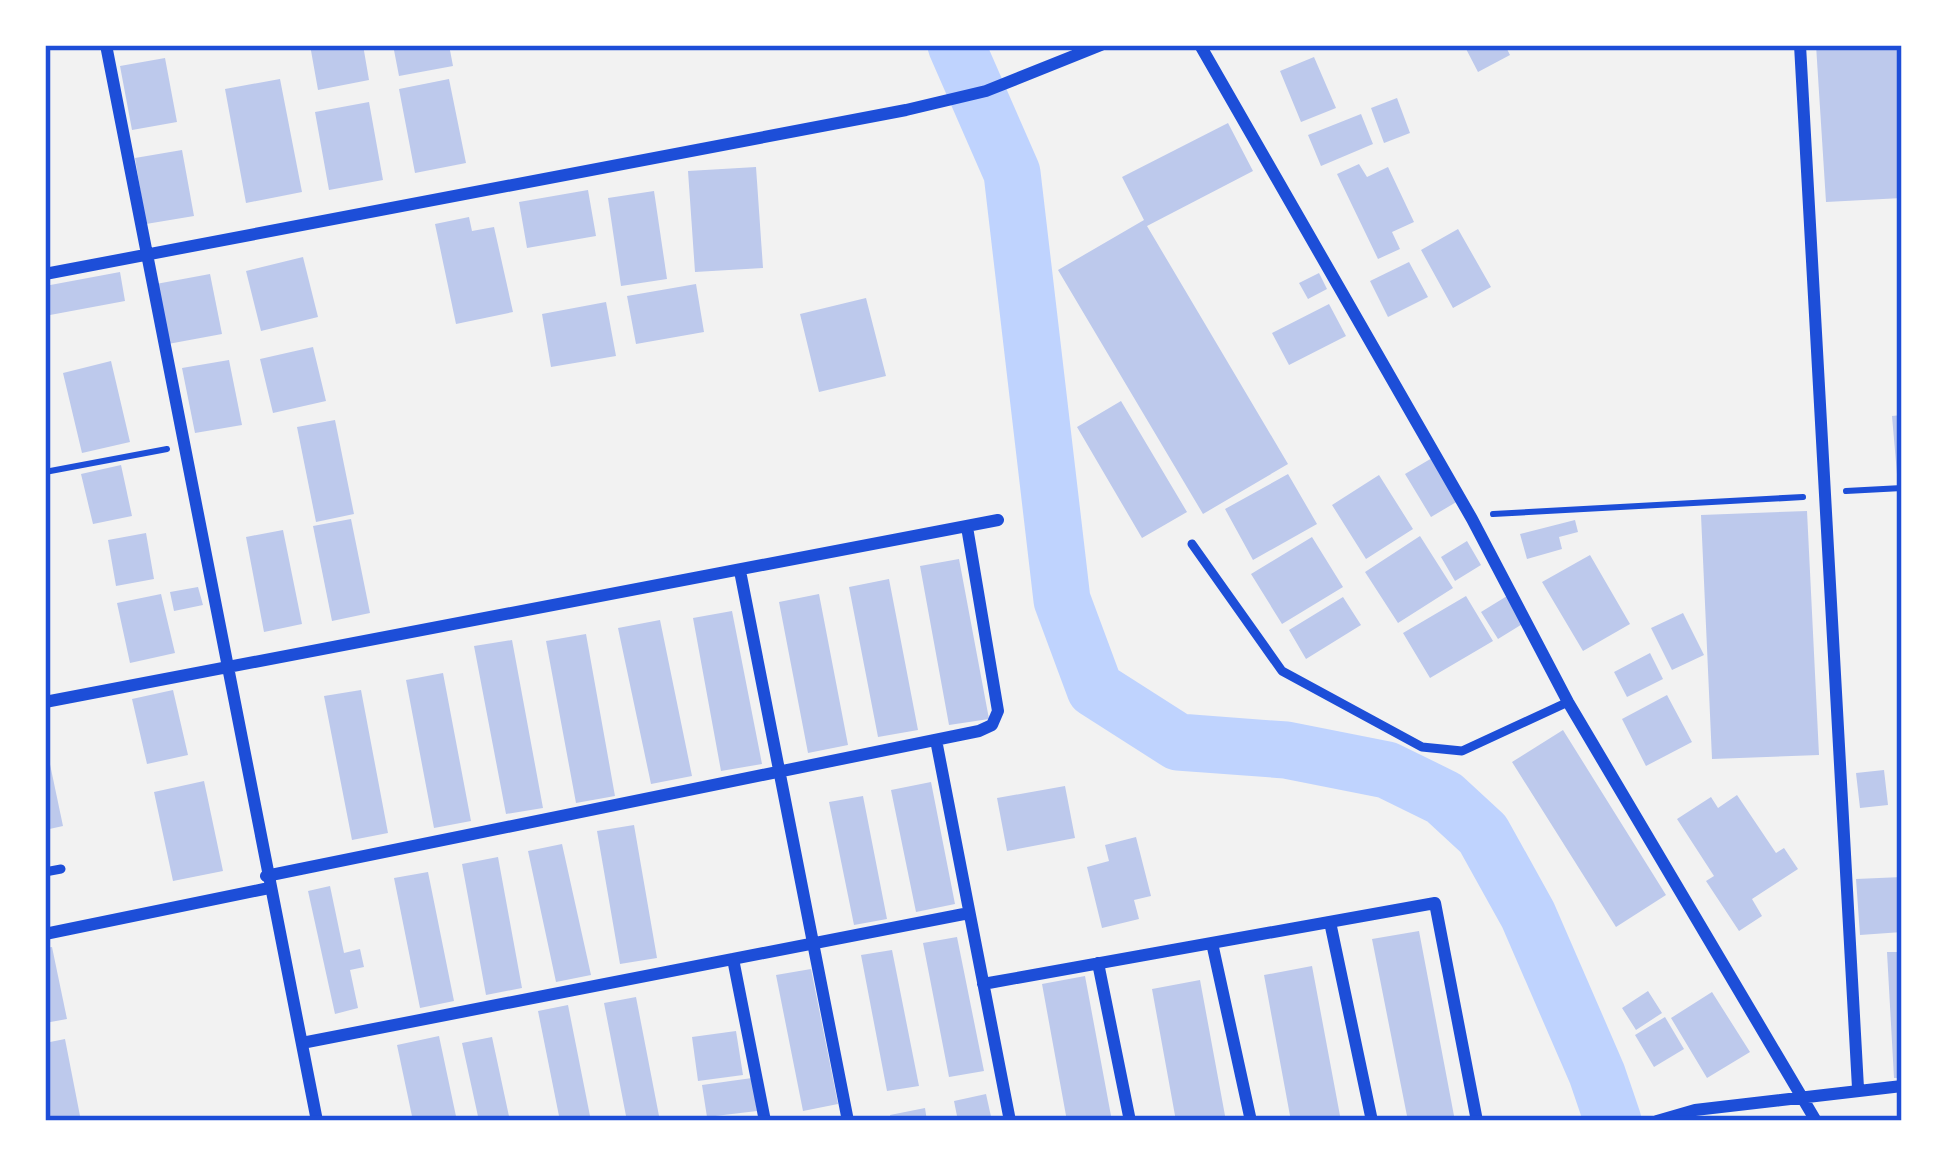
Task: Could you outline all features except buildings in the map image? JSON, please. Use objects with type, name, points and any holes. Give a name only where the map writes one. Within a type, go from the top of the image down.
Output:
[{"type":"street","points":[[106,45],[316,1121]]},
{"type":"street","points":[[45,274],[907,110],[986,91],[1101,45]]},
{"type":"street","points":[[1200,45],[1472,519],[1568,702],[1816,1121]]},
{"type":"street","points":[[1800,45],[1858,1088]]},
{"type":"street","points":[[45,702],[998,520]]},
{"type":"street","points":[[45,934],[992,725],[998,710],[968,527]]},
{"type":"street","points":[[740,571],[848,1121]]},
{"type":"street","points":[[936,740],[1010,1121]]},
{"type":"street","points":[[983,984],[1435,903],[1477,1121]]},
{"type":"street","points":[[302,1043],[969,913]]},
{"type":"street","points":[[1330,922],[1372,1121]]},
{"type":"street","points":[[1212,943],[1251,1121]]},
{"type":"street","points":[[733,959],[765,1121]]},
{"type":"street","points":[[1098,963],[1130,1121]]},
{"type":"street","points":[[1657,1121],[1695,1110],[1902,1086]]},
{"type":"lane","points":[[1192,544],[1282,671],[1422,747],[1462,752],[1568,702]]},
{"type":"lane","points":[[45,872],[61,869]]},
{"type":"path","points":[[45,472],[182,446]]},
{"type":"path","points":[[1472,519],[1491,514],[1902,488]]},
{"type":"waterway","points":[[956,45],[1012,173],[1062,600],[1095,689],[1178,742],[1286,750],[1387,770],[1444,798],[1483,834],[1528,915],[1613,1121]]}]
